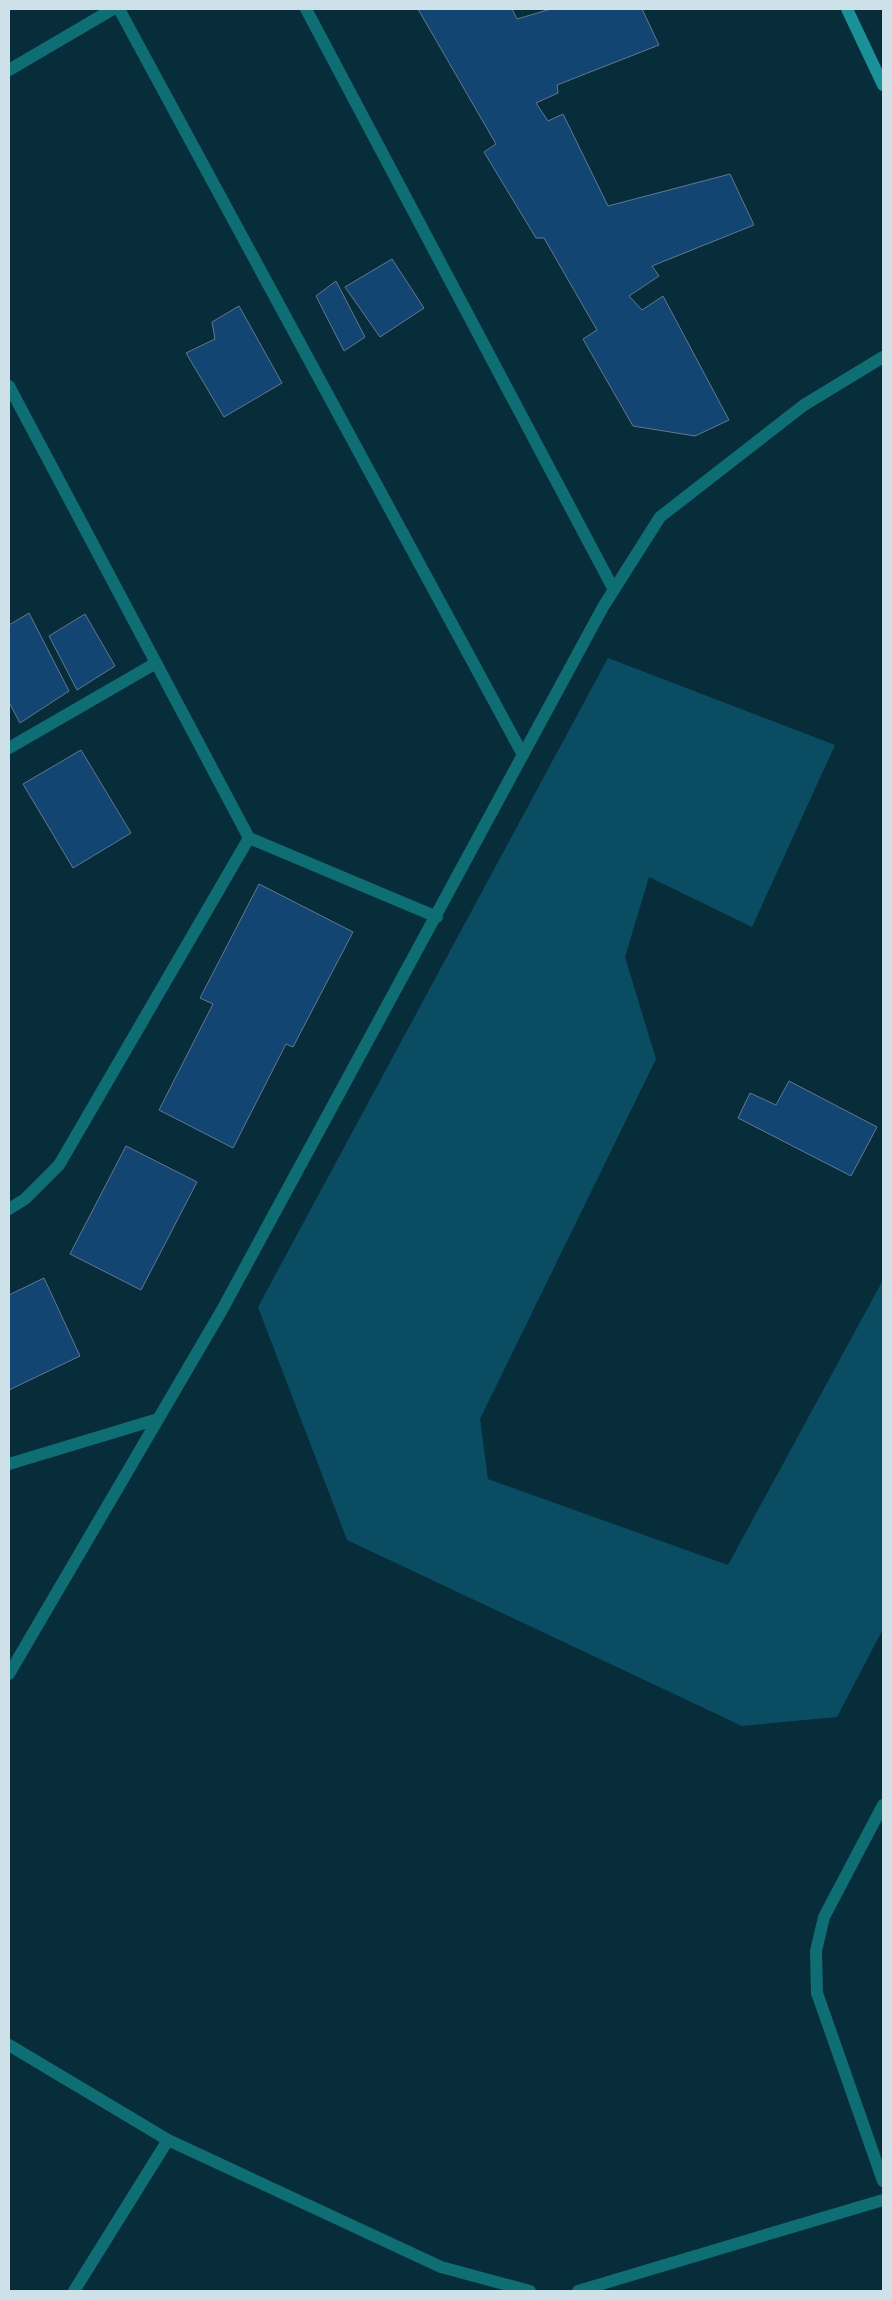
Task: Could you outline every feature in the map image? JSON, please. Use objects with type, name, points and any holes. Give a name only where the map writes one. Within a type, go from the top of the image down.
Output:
[{"type":"street","points":[[9,70],[113,9]]},
{"type":"street","points":[[120,9],[523,755]]},
{"type":"street","points":[[306,9],[614,590]]},
{"type":"street","points":[[847,9],[883,85]]},
{"type":"street","points":[[9,1674],[222,1310],[614,590],[660,517],[804,406],[883,357]]},
{"type":"street","points":[[9,386],[249,838],[437,917]]},
{"type":"street","points":[[9,748],[156,663]]},
{"type":"street","points":[[9,1209],[25,1199],[59,1166],[249,838]]},
{"type":"street","points":[[9,1464],[158,1419]]},
{"type":"street","points":[[883,1805],[824,1917],[816,1951],[817,1993],[883,2180]]},
{"type":"street","points":[[9,2045],[168,2140],[441,2267],[530,2291]]},
{"type":"street","points":[[74,2291],[168,2140]]},
{"type":"street","points":[[578,2291],[883,2200]]},
{"type":"shaded area","points":[[608,658],[835,745],[752,927],[649,877],[625,957],[656,1059],[480,1419],[488,1479],[728,1565],[883,1280],[883,1629],[837,1717],[742,1726],[347,1540],[258,1307]]},
{"type":"building","points":[[418,9],[512,9],[517,19],[551,9],[642,9],[659,45],[557,85],[558,93],[536,103],[548,121],[563,114],[608,206],[730,174],[754,225],[652,266],[659,276],[629,296],[642,310],[663,296],[729,420],[695,436],[633,426],[583,339],[597,330],[544,238],[536,238],[484,152],[496,144]]},
{"type":"building","points":[[392,259],[424,308],[380,337],[345,287]]},
{"type":"building","points":[[336,281],[365,337],[344,351],[316,296]]},
{"type":"building","points":[[239,306],[282,383],[224,417],[186,353],[215,339],[212,322]]},
{"type":"building","points":[[29,613],[69,691],[20,723],[9,702],[9,625]]},
{"type":"building","points":[[85,614],[115,666],[77,690],[49,636]]},
{"type":"building","points":[[81,750],[131,833],[73,868],[23,784]]},
{"type":"building","points":[[259,884],[353,932],[293,1047],[286,1044],[233,1148],[159,1110],[213,1004],[200,998]]},
{"type":"building","points":[[789,1081],[877,1127],[851,1176],[738,1118],[750,1093],[776,1105]]},
{"type":"building","points":[[126,1146],[197,1182],[141,1290],[70,1254]]},
{"type":"building","points":[[44,1278],[80,1356],[9,1390],[9,1295]]}]
